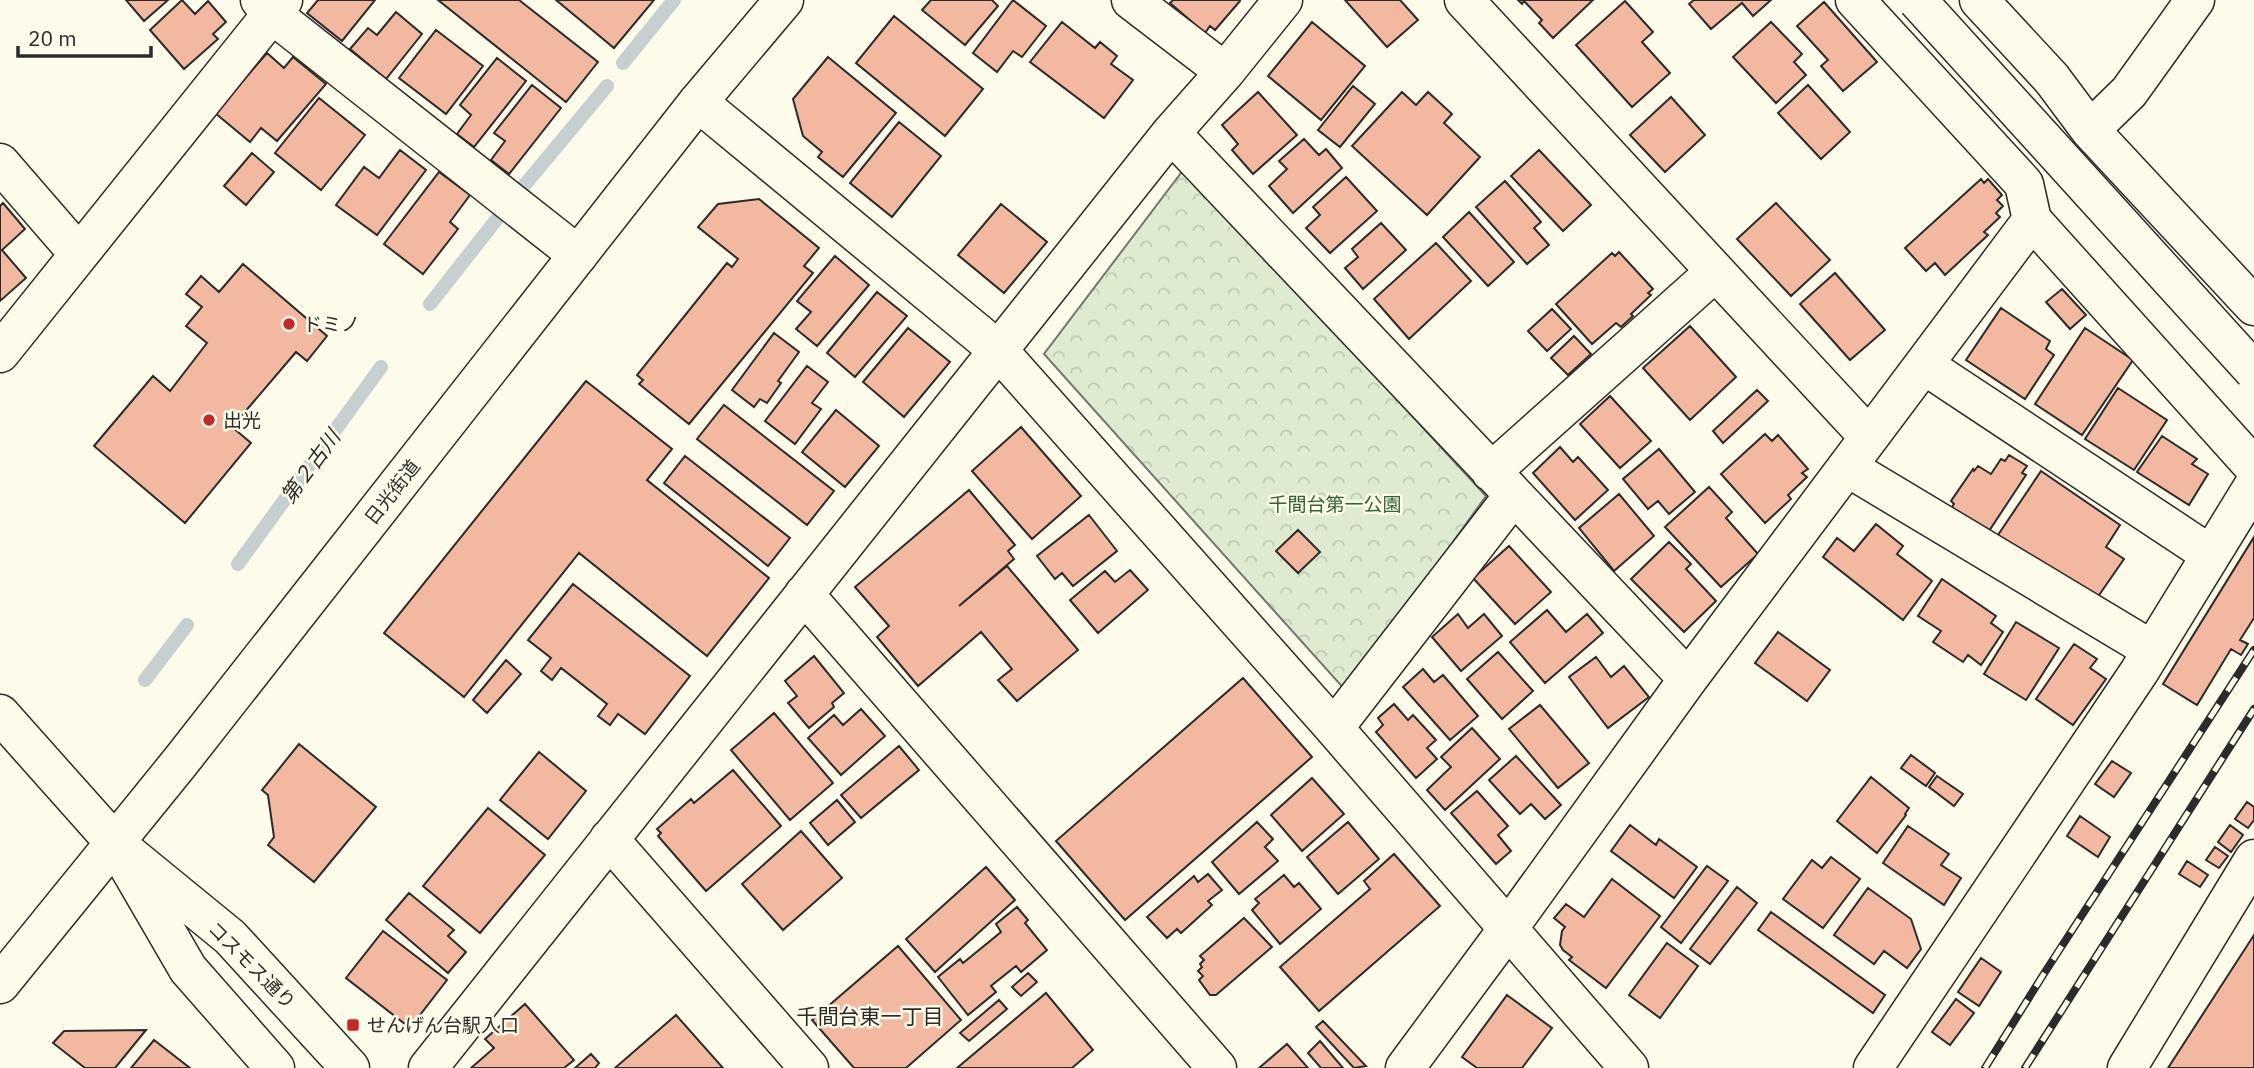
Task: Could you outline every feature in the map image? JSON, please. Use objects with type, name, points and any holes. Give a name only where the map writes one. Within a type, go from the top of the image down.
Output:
[{"type":"main road","name":"日光街道","points":[[0,984],[352,545],[698,102],[785,0]]},
{"type":"main road","points":[[1131,0],[1225,72]]},
{"type":"main road","points":[[428,1068],[1171,133],[1283,0]]},
{"type":"main road","points":[[1464,0],[1715,272],[1858,452],[2152,650]]},
{"type":"main road","points":[[1855,0],[2024,184],[2032,219],[2254,467]]},
{"type":"main road","points":[[1917,0],[2254,371]]},
{"type":"main road","points":[[1979,0],[2052,79],[2090,130],[2254,306]]},
{"type":"main road","points":[[0,353],[272,5],[578,254]]},
{"type":"main road","points":[[2090,130],[2129,92],[2187,5]]},
{"type":"main road","points":[[698,102],[999,350],[1334,728],[1629,1068]]},
{"type":"main road","points":[[1171,133],[1688,679]]},
{"type":"main road","points":[[0,163],[78,253]]},
{"type":"main road","points":[[1405,1068],[1688,679],[2032,219]]},
{"type":"main road","points":[[1334,728],[1502,484],[1715,272]]},
{"type":"main road","points":[[1924,365],[2211,555]]},
{"type":"main road","points":[[1873,1068],[2152,650],[2254,485]]},
{"type":"main road","points":[[804,594],[1217,1068]]},
{"type":"main road","name":"コスモス通り","points":[[0,714],[115,843],[230,937],[350,1068]]},
{"type":"main road","points":[[609,839],[809,1068]]},
{"type":"main road","name":"コスモス通り","points":[[115,843],[188,969],[275,1068]]},
{"type":"main road","points":[[2127,1068],[2254,859]]},
{"type":"green space","name":"千間台第一公園","points":[[1184,169],[1486,496],[1346,691],[1044,354]]},
{"type":"building","points":[[126,0],[168,0],[144,21]]},
{"type":"building","points":[[182,0],[195,14],[208,1],[226,22],[213,34],[218,39],[184,69],[150,30]]},
{"type":"building","points":[[318,0],[375,0],[342,41],[307,13]]},
{"type":"building","points":[[438,0],[519,0],[598,62],[566,102]]},
{"type":"building","points":[[556,0],[654,0],[614,48]]},
{"type":"building","points":[[931,0],[992,0],[998,6],[965,45],[922,10]]},
{"type":"building","points":[[1013,0],[1046,26],[1022,57],[1013,51],[997,72],[973,53]]},
{"type":"building","points":[[1173,0],[1240,1],[1215,30],[1210,26],[1205,33],[1170,3]]},
{"type":"building","points":[[1345,0],[1400,0],[1418,20],[1387,47]]},
{"type":"building","points":[[1518,0],[1593,0],[1553,38],[1539,23],[1542,20],[1524,1],[1522,4]]},
{"type":"building","points":[[1694,0],[1771,0],[1753,16],[1742,3],[1711,29],[1689,4]]},
{"type":"building","points":[[1625,1],[1653,32],[1642,42],[1670,73],[1632,107],[1576,45]]},
{"type":"building","points":[[1824,2],[1877,62],[1843,91],[1821,66],[1828,60],[1797,26]]},
{"type":"building","points":[[396,12],[422,34],[386,79],[350,49],[368,28],[377,35]]},
{"type":"building","points":[[894,16],[983,89],[945,136],[856,63]]},
{"type":"building","points":[[1062,22],[1095,48],[1100,42],[1117,56],[1111,64],[1133,80],[1104,118],[1030,62]]},
{"type":"building","points":[[1312,22],[1365,66],[1321,120],[1268,76]]},
{"type":"building","points":[[1771,22],[1802,54],[1794,62],[1806,75],[1776,103],[1733,57]]},
{"type":"building","points":[[436,30],[483,66],[446,114],[399,78]]},
{"type":"building","points":[[267,53],[284,68],[293,57],[326,84],[277,141],[261,128],[250,142],[215,113]]},
{"type":"building","points":[[828,57],[896,113],[843,177],[818,157],[822,152],[803,136],[793,99]]},
{"type":"building","points":[[497,58],[526,81],[474,147],[457,134],[471,115],[460,105]]},
{"type":"building","points":[[532,85],[561,108],[509,174],[491,160],[505,141],[494,133]]},
{"type":"building","points":[[1808,85],[1850,132],[1821,159],[1778,113]]},
{"type":"building","points":[[1353,86],[1375,104],[1340,147],[1318,130]]},
{"type":"building","points":[[1258,92],[1297,135],[1253,174],[1232,150],[1238,144],[1222,125]]},
{"type":"building","points":[[1402,92],[1416,105],[1428,92],[1452,114],[1444,123],[1480,157],[1427,215],[1352,146]]},
{"type":"building","points":[[1671,97],[1705,135],[1665,172],[1630,135]]},
{"type":"building","points":[[319,98],[365,135],[321,190],[275,153]]},
{"type":"building","points":[[899,122],[941,156],[892,217],[850,183]]},
{"type":"building","points":[[1304,139],[1319,155],[1326,149],[1342,168],[1293,213],[1269,186],[1287,169],[1279,161]]},
{"type":"building","points":[[400,150],[426,170],[377,235],[336,205],[364,167],[379,178]]},
{"type":"building","points":[[1539,150],[1591,205],[1563,231],[1511,176]]},
{"type":"building","points":[[252,153],[274,172],[246,205],[224,186]]},
{"type":"building","points":[[439,172],[470,195],[450,222],[458,229],[423,274],[384,244]]},
{"type":"building","points":[[1346,177],[1377,211],[1330,253],[1306,228],[1320,215],[1313,207]]},
{"type":"building","points":[[1981,179],[1984,183],[1988,179],[2002,195],[1997,200],[2003,206],[1996,213],[2000,217],[1984,232],[1988,235],[1945,275],[1935,263],[1926,271],[1905,248]]},
{"type":"building","points":[[1505,181],[1541,222],[1534,228],[1549,245],[1527,264],[1476,207]]},
{"type":"building","points":[[759,199],[819,248],[804,266],[813,273],[689,424],[639,384],[643,380],[637,375],[727,263],[732,267],[738,259],[698,227],[718,204]]},
{"type":"building","points":[[3,203],[25,229],[2,250],[26,278],[0,301],[0,206]]},
{"type":"building","points":[[1776,203],[1830,260],[1791,296],[1737,239]]},
{"type":"building","points":[[1001,204],[1047,242],[1004,293],[958,255]]},
{"type":"building","points":[[1469,212],[1514,262],[1488,286],[1443,237]]},
{"type":"building","points":[[1381,223],[1406,250],[1363,289],[1345,268],[1358,257],[1352,249]]},
{"type":"building","points":[[1436,243],[1471,281],[1409,339],[1374,299]]},
{"type":"building","points":[[1619,252],[1653,289],[1648,293],[1651,295],[1621,327],[1616,323],[1592,344],[1556,304],[1612,253],[1615,256]]},
{"type":"building","points":[[835,256],[869,285],[817,346],[796,329],[811,312],[797,301]]},
{"type":"building","points":[[243,264],[327,336],[307,361],[296,352],[232,427],[251,443],[185,523],[94,446],[153,376],[170,391],[207,343],[186,326],[202,307],[186,294],[201,276],[219,292]]},
{"type":"building","points":[[1835,273],[1885,330],[1850,360],[1800,304]]},
{"type":"building","points":[[2062,289],[2086,315],[2070,329],[2046,302]]},
{"type":"building","points":[[877,292],[907,316],[855,377],[827,353]]},
{"type":"building","points":[[2001,308],[2050,341],[2046,349],[2054,355],[2025,399],[1966,360]]},
{"type":"building","points":[[1552,309],[1571,329],[1547,351],[1528,331]]},
{"type":"building","points":[[1690,326],[1736,377],[1690,420],[1643,368]]},
{"type":"building","points":[[908,328],[950,362],[904,417],[863,382]]},
{"type":"building","points":[[2085,328],[2133,360],[2082,435],[2035,404]]},
{"type":"building","points":[[774,333],[799,352],[778,381],[781,383],[767,403],[760,399],[754,407],[732,390]]},
{"type":"building","points":[[1574,336],[1591,354],[1568,375],[1551,358]]},
{"type":"building","points":[[807,366],[828,382],[812,403],[821,409],[795,444],[765,421]]},
{"type":"building","points":[[586,381],[672,449],[647,480],[769,578],[707,656],[579,553],[464,697],[384,633]]},
{"type":"building","points":[[2118,388],[2167,420],[2134,470],[2085,439]]},
{"type":"building","points":[[1757,390],[1768,401],[1723,443],[1713,431]]},
{"type":"building","points":[[1610,396],[1651,441],[1620,468],[1580,424]]},
{"type":"building","points":[[724,405],[834,491],[807,525],[697,439]]},
{"type":"building","points":[[836,410],[879,446],[845,487],[802,452]]},
{"type":"building","points":[[1021,427],[1081,496],[1032,539],[972,471]]},
{"type":"building","points":[[1765,434],[1772,441],[1778,435],[1808,469],[1802,473],[1807,477],[1788,495],[1791,499],[1765,523],[1721,474]]},
{"type":"building","points":[[2162,436],[2197,459],[2192,464],[2208,474],[2189,505],[2137,472]]},
{"type":"building","points":[[1560,447],[1573,462],[1578,457],[1608,490],[1575,520],[1533,473]]},
{"type":"building","points":[[1659,449],[1695,492],[1669,514],[1658,501],[1648,509],[1623,479]]},
{"type":"building","points":[[2009,455],[2027,466],[2022,473],[2026,475],[1987,534],[1950,510],[1954,504],[1951,501],[1973,469],[1974,471],[1978,466],[1991,474],[2001,459],[2005,461]]},
{"type":"building","points":[[685,456],[790,538],[768,566],[664,483]]},
{"type":"building","points":[[2041,471],[2120,525],[2106,547],[2124,559],[2095,601],[1996,538]]},
{"type":"building","points":[[1709,487],[1732,512],[1726,518],[1758,554],[1721,587],[1665,527]]},
{"type":"building","points":[[969,490],[1015,545],[1008,551],[1014,559],[959,606],[1007,566],[1078,650],[1017,701],[998,680],[1012,669],[981,632],[918,686],[877,637],[889,626],[855,587]]},
{"type":"building","points":[[1619,494],[1654,536],[1614,571],[1579,528]]},
{"type":"building","points":[[1089,515],[1117,551],[1073,586],[1062,573],[1055,579],[1037,556]]},
{"type":"building","points":[[1876,524],[1903,546],[1897,554],[1932,581],[1903,620],[1823,557],[1837,538],[1854,551]]},
{"type":"building","points":[[1298,530],[1320,552],[1298,573],[1276,551]]},
{"type":"building","points":[[2254,537],[2254,618],[2240,640],[2248,644],[2241,655],[2231,649],[2197,705],[2163,684]]},
{"type":"building","points":[[1669,542],[1691,564],[1686,569],[1716,601],[1684,632],[1631,579]]},
{"type":"building","points":[[1509,546],[1551,592],[1515,624],[1473,578]]},
{"type":"building","points":[[1130,570],[1148,590],[1098,633],[1070,600],[1105,571],[1115,582]]},
{"type":"building","points":[[1942,579],[1996,616],[1991,623],[2003,632],[1981,665],[1968,655],[1963,662],[1933,642],[1941,631],[1918,616]]},
{"type":"building","points":[[573,584],[690,676],[645,734],[618,714],[610,725],[598,716],[607,704],[561,668],[552,680],[541,671],[551,658],[528,640]]},
{"type":"building","points":[[1547,610],[1566,632],[1587,614],[1603,633],[1545,683],[1510,642]]},
{"type":"building","points":[[1458,614],[1468,628],[1484,614],[1502,636],[1461,671],[1432,637]]},
{"type":"building","points":[[2016,622],[2059,648],[2026,700],[1984,674]]},
{"type":"building","points":[[1778,632],[1830,670],[1807,701],[1755,663]]},
{"type":"building","points":[[2074,644],[2097,659],[2090,668],[2106,679],[2073,725],[2036,699]]},
{"type":"building","points":[[1498,652],[1533,691],[1502,719],[1467,679]]},
{"type":"building","points":[[814,656],[844,693],[832,703],[834,707],[809,728],[788,703],[797,696],[785,681]]},
{"type":"building","points":[[1596,657],[1611,677],[1624,666],[1649,697],[1608,728],[1569,677]]},
{"type":"building","points":[[506,660],[521,674],[487,713],[473,700]]},
{"type":"building","points":[[1423,669],[1434,682],[1443,675],[1478,716],[1450,740],[1403,687]]},
{"type":"building","points":[[1243,678],[1312,757],[1125,920],[1056,841]]},
{"type":"building","points":[[1394,704],[1408,720],[1413,715],[1436,740],[1427,748],[1437,759],[1416,778],[1376,732],[1383,725],[1378,718]]},
{"type":"building","points":[[1540,705],[1589,763],[1558,788],[1509,729]]},
{"type":"building","points":[[861,709],[885,736],[841,775],[808,738],[834,715],[843,725]]},
{"type":"building","points":[[774,713],[833,783],[790,820],[731,750]]},
{"type":"building","points":[[1472,728],[1500,759],[1445,810],[1427,790],[1451,767],[1441,757]]},
{"type":"building","points":[[299,744],[376,807],[314,882],[268,845],[274,837],[268,795],[262,790]]},
{"type":"building","points":[[899,746],[919,770],[861,818],[841,795]]},
{"type":"building","points":[[539,752],[586,791],[548,839],[500,800]]},
{"type":"building","points":[[1911,755],[1935,773],[1926,786],[1901,768]]},
{"type":"building","points":[[1516,756],[1561,805],[1545,819],[1531,804],[1520,814],[1489,780]]},
{"type":"building","points":[[2112,761],[2131,773],[2114,797],[2095,784]]},
{"type":"building","points":[[733,770],[781,826],[706,891],[658,836],[661,833],[657,829],[691,799],[694,803]]},
{"type":"building","points":[[1937,776],[1963,794],[1954,806],[1929,787]]},
{"type":"building","points":[[1871,777],[1909,808],[1877,853],[1837,821]]},
{"type":"building","points":[[1312,778],[1344,814],[1302,851],[1271,815]]},
{"type":"building","points":[[1477,791],[1508,826],[1498,835],[1511,851],[1496,864],[1451,813]]},
{"type":"building","points":[[837,800],[855,822],[828,845],[810,823]]},
{"type":"building","points":[[2247,802],[2254,807],[2254,820],[2248,828],[2235,819]]},
{"type":"building","points":[[488,808],[545,855],[480,933],[423,886]]},
{"type":"building","points":[[2080,816],[2110,837],[2098,857],[2067,836]]},
{"type":"building","points":[[1257,822],[1273,839],[1265,847],[1278,861],[1239,894],[1212,862]]},
{"type":"building","points":[[1348,822],[1379,859],[1338,894],[1307,857]]},
{"type":"building","points":[[1630,825],[1656,845],[1659,839],[1697,867],[1674,898],[1611,851]]},
{"type":"building","points":[[2230,825],[2243,835],[2231,852],[2218,842]]},
{"type":"building","points":[[1908,826],[1949,854],[1941,865],[1961,878],[1944,905],[1883,863]]},
{"type":"building","points":[[801,831],[842,878],[783,930],[742,884]]},
{"type":"building","points":[[2215,847],[2228,856],[2219,868],[2206,860]]},
{"type":"building","points":[[1394,854],[1440,906],[1319,1011],[1280,967],[1370,889],[1364,881]]},
{"type":"building","points":[[1831,857],[1860,879],[1823,928],[1783,899],[1812,860],[1822,868]]},
{"type":"building","points":[[2187,861],[2208,875],[2200,887],[2179,874]]},
{"type":"building","points":[[1707,866],[1728,881],[1681,943],[1661,927]]},
{"type":"building","points":[[986,867],[1015,900],[935,972],[906,939]]},
{"type":"building","points":[[1208,874],[1222,890],[1208,901],[1212,905],[1181,933],[1177,929],[1167,938],[1147,917],[1194,876],[1198,882]]},
{"type":"building","points":[[1284,875],[1294,887],[1299,883],[1321,909],[1280,944],[1252,910],[1259,903],[1255,899]]},
{"type":"building","points":[[1612,879],[1660,916],[1606,988],[1569,960],[1572,957],[1560,945],[1565,927],[1554,918],[1566,904],[1584,917]]},
{"type":"building","points":[[1737,887],[1757,903],[1710,964],[1690,949]]},
{"type":"building","points":[[1868,888],[1911,919],[1921,949],[1907,968],[1884,951],[1874,964],[1834,935]]},
{"type":"building","points":[[409,893],[454,930],[448,936],[466,952],[448,973],[386,920]]},
{"type":"building","points":[[1017,907],[1028,920],[1025,923],[1047,950],[1021,972],[1016,966],[991,986],[996,992],[968,1015],[938,977],[960,959],[963,963],[1001,932],[996,924]]},
{"type":"building","points":[[1771,912],[1885,995],[1873,1013],[1758,930]]},
{"type":"building","points":[[1244,918],[1272,947],[1216,995],[1210,995],[1199,980],[1203,976],[1198,971],[1204,960],[1200,956]]},
{"type":"building","points":[[383,931],[447,980],[410,1028],[346,978]]},
{"type":"building","points":[[2254,935],[2254,1068],[2168,1068]]},
{"type":"building","points":[[1667,943],[1698,966],[1660,1018],[1629,995]]},
{"type":"building","points":[[898,946],[961,1020],[906,1068],[854,1068],[812,1020]]},
{"type":"building","points":[[1981,958],[2001,972],[1979,1006],[1958,992]]},
{"type":"building","points":[[1028,973],[1037,982],[1021,996],[1012,987]]},
{"type":"building","points":[[1046,993],[1093,1050],[1072,1068],[957,1068]]},
{"type":"building","points":[[1507,995],[1552,1028],[1522,1068],[1477,1068],[1462,1057]]},
{"type":"building","points":[[1956,999],[1974,1013],[1950,1045],[1932,1032]]},
{"type":"building","points":[[999,1000],[1007,1009],[969,1041],[960,1033]]},
{"type":"building","points":[[525,1004],[574,1060],[564,1068],[471,1068],[494,1048],[485,1039]]},
{"type":"building","points":[[676,1015],[723,1068],[615,1068]]},
{"type":"building","points":[[1323,1021],[1366,1066],[1354,1068],[1316,1027]]},
{"type":"building","points":[[146,1030],[115,1068],[85,1068],[53,1043],[64,1031]]},
{"type":"building","points":[[154,1040],[190,1068],[131,1068]]},
{"type":"building","points":[[1320,1041],[1343,1068],[1321,1068],[1308,1053]]},
{"type":"building","points":[[1287,1044],[1308,1068],[1259,1068]]},
{"type":"building","points":[[591,1054],[599,1063],[595,1068],[575,1068]]},
{"type":"waterway","name":"第２古川","points":[[623,63],[674,0]]},
{"type":"waterway","name":"第２古川","points":[[523,187],[607,86]]},
{"type":"waterway","name":"第２古川","points":[[430,304],[500,215]]},
{"type":"waterway","name":"第２古川","points":[[238,564],[381,367]]},
{"type":"waterway","name":"第２古川","points":[[145,680],[187,625]]},
{"type":"railway","points":[[1985,1068],[2254,650]]},
{"type":"railway","points":[[2025,1068],[2254,709]]},
{"type":"place","name":"ドミノ","points":[[289,324]]},
{"type":"place","name":"出光","points":[[209,420]]},
{"type":"place","name":"せんげん台駅入口","points":[[353,1025]]},
{"type":"district","name":"千間台東一丁目","points":[[870,1016]]}]
